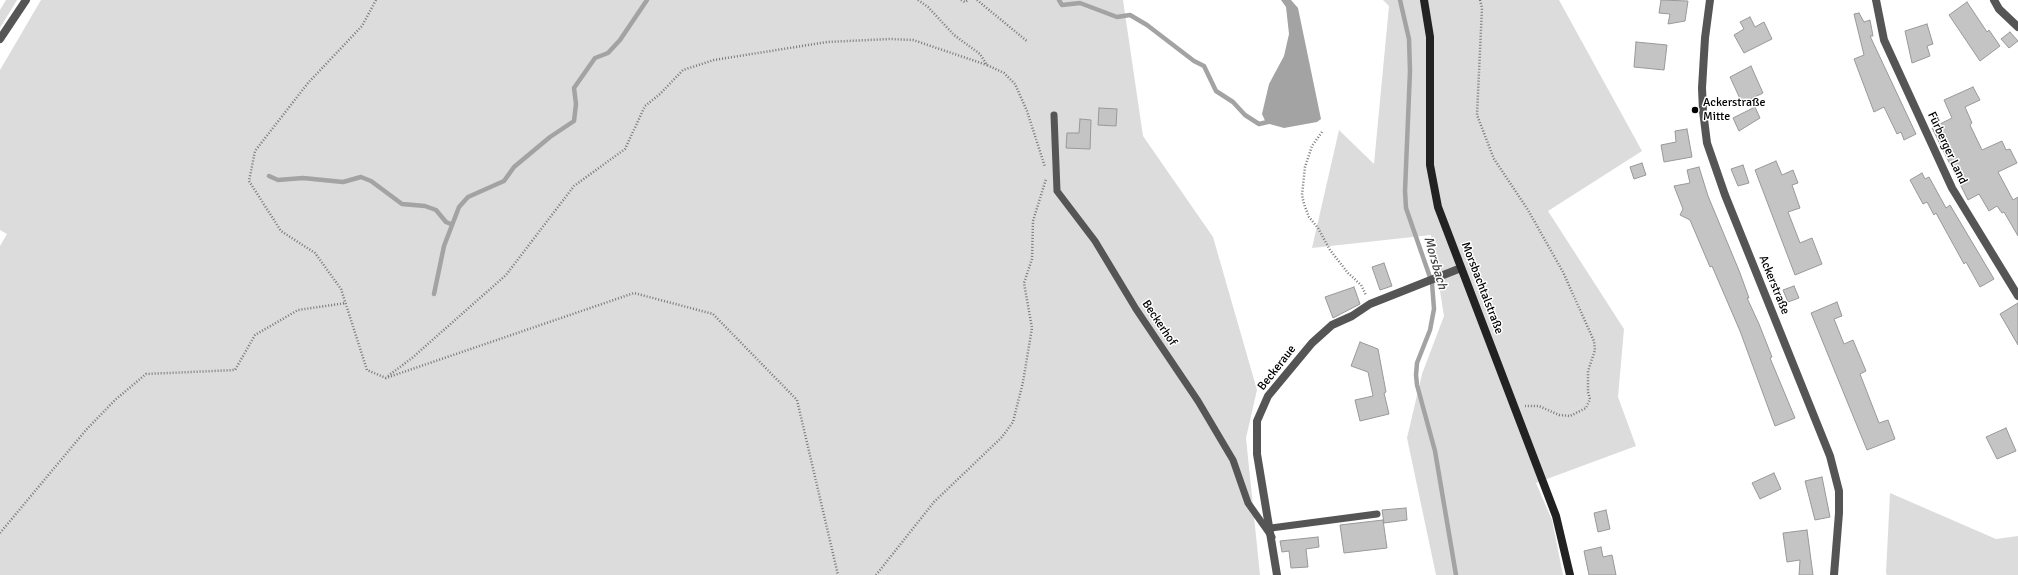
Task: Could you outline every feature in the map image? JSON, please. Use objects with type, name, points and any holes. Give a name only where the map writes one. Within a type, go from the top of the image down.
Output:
[{"type":"main road","name":"Morsbachtalstraße","points":[[1424,0],[1430,37],[1429,130],[1431,170],[1438,207],[1556,516],[1570,575]]},
{"type":"street","points":[[0,38],[26,0]]},
{"type":"street","name":"Ackerstraße","points":[[1710,0],[1702,88],[1707,143],[1725,195],[1830,456],[1839,498],[1834,575]]},
{"type":"street","name":"Fürberger Land","points":[[1876,0],[1884,40],[1952,188],[2018,296]]},
{"type":"street","points":[[1994,0],[1999,10],[2018,26]]},
{"type":"street","name":"Beckeraue","points":[[1277,575],[1271,528],[1257,454],[1257,421],[1268,396],[1312,343],[1332,325],[1352,316],[1370,304],[1442,274],[1461,268]]},
{"type":"lane","name":"Beckerhof","points":[[1054,115],[1057,191],[1095,241],[1136,309],[1198,401],[1233,460],[1248,503],[1272,538]]},
{"type":"lane","points":[[1271,528],[1377,514]]},
{"type":"path","points":[[376,0],[362,26],[308,83],[255,150],[249,181],[281,231],[315,254],[341,288],[367,370],[386,378],[634,293],[713,314],[797,400],[838,575]]},
{"type":"path","points":[[918,0],[928,7],[954,35],[980,54],[987,65]]},
{"type":"path","points":[[961,0],[965,2],[968,0]]},
{"type":"path","points":[[977,0],[1028,42]]},
{"type":"path","points":[[1480,0],[1482,8],[1477,115],[1494,159],[1528,210],[1563,272],[1594,341],[1595,350],[1588,371],[1588,392],[1590,400],[1586,408],[1580,413],[1570,416],[1558,415],[1539,406],[1529,405],[1515,408]]},
{"type":"path","points":[[386,378],[412,358],[506,276],[574,186],[625,149],[645,106],[660,94],[683,70],[714,60],[827,42],[890,38],[913,40],[987,65],[1004,73],[1015,84],[1027,112],[1047,175],[1033,221],[1032,259],[1024,283],[1032,328],[1023,382],[1013,422],[1002,437],[934,502],[876,575]]},
{"type":"path","points":[[1322,132],[1312,146],[1305,167],[1302,195],[1304,204],[1309,217],[1318,228],[1330,250],[1348,273],[1361,285],[1370,304]]},
{"type":"path","points":[[0,533],[86,430],[115,400],[146,374],[235,370],[254,335],[298,310],[346,303]]},
{"type":"shaded area","points":[[6,0],[17,0],[0,28],[0,10]]},
{"type":"shaded area","points":[[41,0],[1123,0],[1143,136],[1213,237],[1257,390],[1246,438],[1260,575],[0,575],[0,246],[7,234],[0,230],[0,70]]},
{"type":"shaded area","points":[[1281,0],[1291,0],[1298,8],[1321,119],[1317,122],[1284,128],[1266,123],[1262,114],[1269,84],[1284,56],[1289,34],[1286,7]]},
{"type":"shaded area","points":[[1383,0],[1559,0],[1642,151],[1548,211],[1624,329],[1618,397],[1636,446],[1536,483],[1552,520],[1563,575],[1436,575],[1407,438],[1422,374],[1444,316],[1431,235],[1312,248],[1339,130],[1374,164],[1389,6]]},
{"type":"shaded area","points":[[1890,493],[1996,539],[2018,536],[2018,575],[1887,575]]},
{"type":"building","points":[[1661,0],[1688,1],[1685,21],[1668,24],[1670,14],[1659,13]]},
{"type":"building","points":[[1967,2],[1987,32],[1989,30],[2000,46],[1980,61],[1949,15]]},
{"type":"building","points":[[1859,13],[1864,22],[1870,20],[1873,36],[1870,36],[1916,134],[1904,140],[1901,132],[1897,134],[1884,107],[1874,112],[1854,59],[1864,55],[1854,14]]},
{"type":"building","points":[[1750,17],[1755,27],[1764,22],[1772,39],[1744,53],[1734,35],[1744,29],[1740,22]]},
{"type":"building","points":[[1927,24],[1933,44],[1927,46],[1930,56],[1912,63],[1905,31]]},
{"type":"building","points":[[2010,32],[2018,41],[2009,48],[2001,39]]},
{"type":"building","points":[[1636,42],[1667,45],[1664,70],[1634,67]]},
{"type":"building","points":[[1751,66],[1763,93],[1742,103],[1730,77]]},
{"type":"building","points":[[1973,87],[1980,100],[1965,107],[1972,123],[1970,125],[1982,150],[2002,141],[2006,150],[2010,149],[2017,163],[1998,172],[2013,200],[2018,197],[2018,236],[2004,212],[2002,213],[1997,206],[1989,211],[1979,194],[1968,200],[1932,128],[1952,118],[1944,100]]},
{"type":"building","points":[[1755,107],[1760,118],[1739,131],[1733,118]]},
{"type":"building","points":[[1099,108],[1117,109],[1116,126],[1098,125]]},
{"type":"building","points":[[1080,119],[1091,120],[1090,149],[1066,148],[1067,133],[1079,133]]},
{"type":"building","points":[[1687,129],[1692,157],[1664,162],[1661,145],[1676,142],[1675,131]]},
{"type":"building","points":[[1776,161],[1782,175],[1793,170],[1798,183],[1792,185],[1800,208],[1788,212],[1800,243],[1812,238],[1822,264],[1795,275],[1755,170]]},
{"type":"building","points":[[1642,163],[1646,175],[1634,179],[1630,167]]},
{"type":"building","points":[[1743,165],[1749,183],[1738,186],[1731,169]]},
{"type":"building","points":[[1699,167],[1708,196],[1740,273],[1749,298],[1747,298],[1759,324],[1772,357],[1770,358],[1795,418],[1775,426],[1740,331],[1712,266],[1710,267],[1690,220],[1680,215],[1683,209],[1674,186],[1690,183],[1687,170]]},
{"type":"building","points":[[1922,173],[1925,179],[1929,177],[1946,208],[1950,205],[1994,279],[1980,287],[1966,262],[1964,264],[1936,213],[1934,215],[1927,202],[1923,204],[1910,180]]},
{"type":"building","points":[[1384,263],[1392,286],[1380,290],[1372,267]]},
{"type":"building","points":[[1794,286],[1799,298],[1788,302],[1783,290]]},
{"type":"building","points":[[1354,287],[1360,304],[1333,318],[1325,297]]},
{"type":"building","points":[[1837,302],[1842,316],[1834,319],[1844,344],[1853,340],[1866,371],[1860,374],[1879,423],[1888,420],[1895,439],[1867,450],[1811,313]]},
{"type":"building","points":[[2018,303],[2018,345],[2000,314]]},
{"type":"building","points":[[1360,342],[1378,349],[1386,392],[1384,393],[1389,414],[1360,421],[1355,400],[1373,396],[1368,372],[1351,366]]},
{"type":"building","points":[[2006,428],[2016,451],[1997,459],[1986,437]]},
{"type":"building","points":[[1774,473],[1781,489],[1760,499],[1752,483]]},
{"type":"building","points":[[1822,477],[1830,517],[1815,520],[1805,481]]},
{"type":"building","points":[[1406,508],[1407,520],[1384,523],[1382,510]]},
{"type":"building","points":[[1606,510],[1610,529],[1598,532],[1594,513]]},
{"type":"building","points":[[1383,520],[1387,548],[1344,553],[1340,525]]},
{"type":"building","points":[[1807,530],[1813,575],[1799,575],[1800,560],[1787,562],[1783,533]]},
{"type":"building","points":[[1318,537],[1319,547],[1306,549],[1308,567],[1291,568],[1289,551],[1282,552],[1280,541]]},
{"type":"building","points":[[1601,547],[1603,557],[1612,555],[1616,575],[1589,575],[1584,551]]},
{"type":"waterway","points":[[434,294],[444,246],[459,207],[468,197],[504,181],[514,167],[550,137],[574,121],[576,104],[574,88],[595,58],[608,53],[620,40],[647,0]]},
{"type":"waterway","points":[[1059,0],[1062,5],[1080,3],[1117,17],[1130,15],[1147,25],[1194,61],[1204,66],[1216,91],[1233,102],[1245,115],[1259,124],[1272,121]]},
{"type":"waterway","name":"Morsbach","points":[[1400,0],[1409,39],[1410,71],[1405,191],[1406,208],[1432,283],[1434,309],[1430,330],[1417,363],[1416,375],[1417,385],[1435,451],[1456,575]]},
{"type":"waterway","points":[[269,176],[278,180],[303,178],[343,182],[361,177],[371,181],[402,204],[425,206],[436,210],[446,222],[451,224]]},
{"type":"place","name":"Ackerstraße Mitte","points":[[1695,110]]}]
